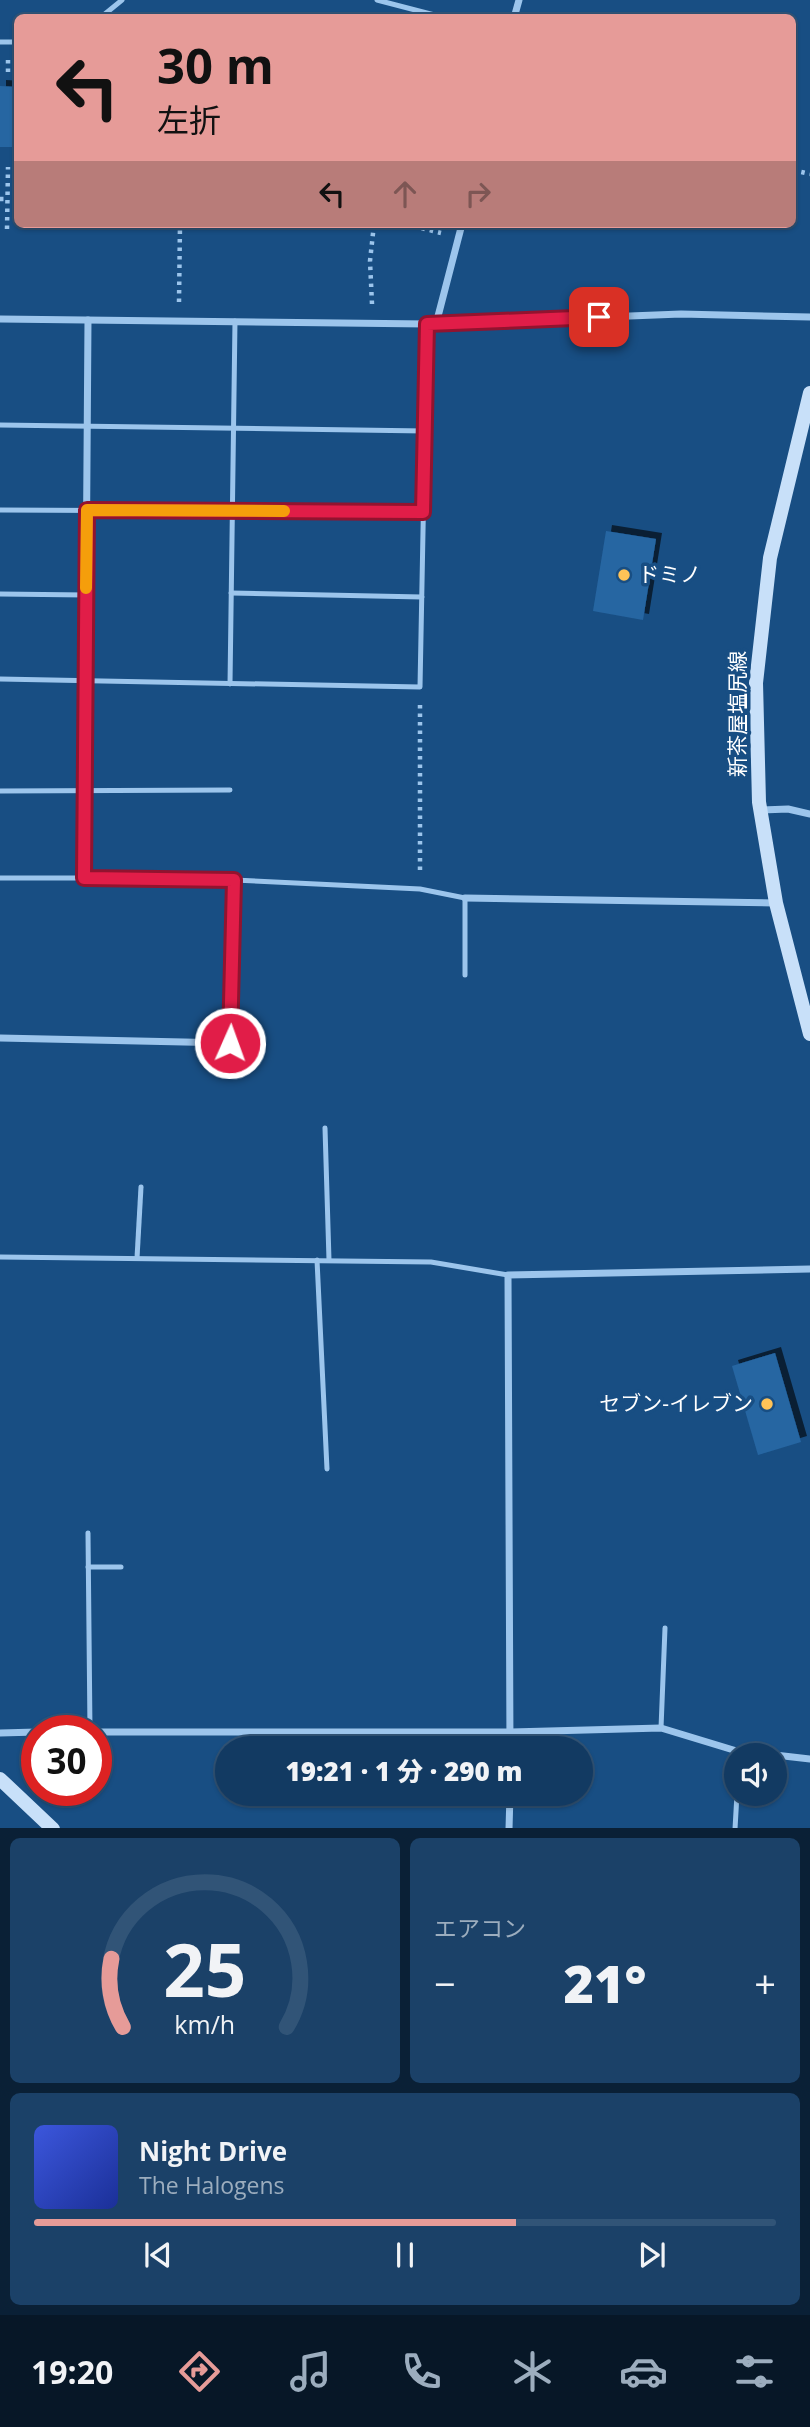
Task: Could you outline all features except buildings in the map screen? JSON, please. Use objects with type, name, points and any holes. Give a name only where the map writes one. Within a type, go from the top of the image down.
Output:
[{"type":"main road","name":"新茶屋塩尻線","points":[[810,393],[770,558],[756,683],[760,810],[776,903],[810,1034]]},
{"type":"main road","points":[[0,1779],[52,1828]]},
{"type":"street","points":[[436,324],[461,228]]},
{"type":"street","points":[[0,319],[436,324],[681,314],[810,317]]},
{"type":"street","points":[[0,1038],[230,1043],[234,880],[84,878],[88,320]]},
{"type":"street","points":[[760,810],[788,809],[810,814]]},
{"type":"street","points":[[465,898],[776,903]]},
{"type":"street","points":[[511,1736],[508,1275],[810,1269]]},
{"type":"street","points":[[112,1732],[511,1732],[661,1728],[724,1748]]},
{"type":"street","points":[[0,1733],[21,1732]]},
{"type":"street","points":[[787,1756],[810,1759]]},
{"type":"street","points":[[509,1828],[510,1806]]},
{"type":"lane","points":[[105,14],[122,0]]},
{"type":"lane","points":[[377,0],[431,14]]},
{"type":"lane","points":[[230,684],[235,321]]},
{"type":"lane","points":[[0,679],[420,687],[427,324]]},
{"type":"lane","points":[[0,425],[425,430]]},
{"type":"lane","points":[[0,510],[423,512]]},
{"type":"lane","points":[[0,593],[86,595]]},
{"type":"lane","points":[[231,593],[422,597]]},
{"type":"lane","points":[[0,791],[230,790]]},
{"type":"lane","points":[[0,878],[84,878]]},
{"type":"lane","points":[[234,880],[420,889],[465,898],[465,975]]},
{"type":"lane","points":[[325,1128],[329,1260]]},
{"type":"lane","points":[[136,1258],[141,1187]]},
{"type":"lane","points":[[0,1257],[431,1262],[508,1275]]},
{"type":"lane","points":[[317,1260],[327,1469]]},
{"type":"lane","points":[[88,1532],[90,1715]]},
{"type":"lane","points":[[88,1567],[121,1567]]},
{"type":"lane","points":[[661,1728],[665,1628]]},
{"type":"lane","points":[[735,1828],[736,1806]]},
{"type":"path","points":[[7,229],[8,167]]},
{"type":"path","points":[[8,176],[14,177]]},
{"type":"path","points":[[0,199],[7,199]]},
{"type":"path","points":[[179,303],[180,228]]},
{"type":"path","points":[[372,304],[370,261],[374,228]]},
{"type":"path","points":[[422,228],[459,237]]},
{"type":"path","points":[[420,687],[420,889]]},
{"type":"slow traffic","points":[[86,588],[87,510],[284,511]]},
{"type":"place","name":"ドミノ","points":[[624,575]]},
{"type":"place","name":"セブン-イレブン","points":[[767,1404]]},
{"type":"route","points":[[230,1043],[234,880],[84,878],[87,510],[423,512],[427,324],[599,317]]}]
